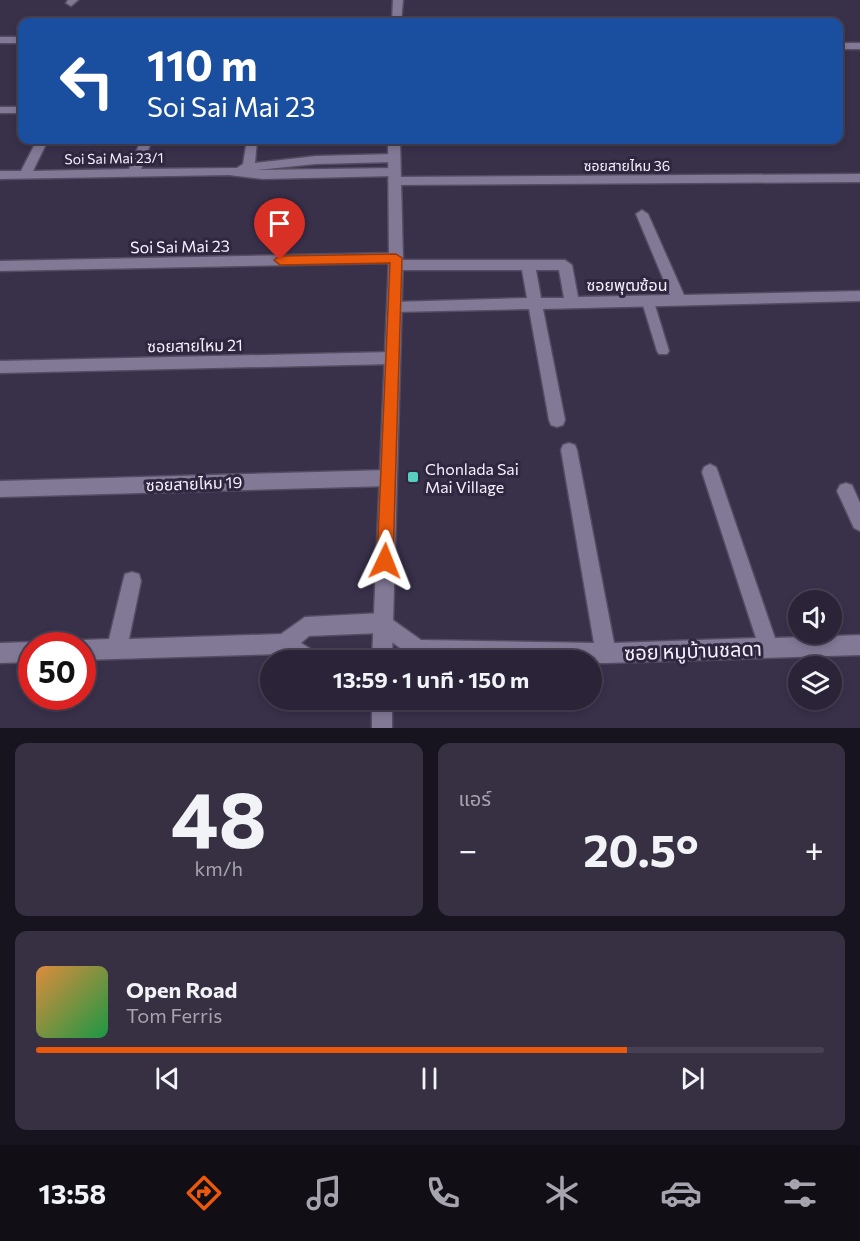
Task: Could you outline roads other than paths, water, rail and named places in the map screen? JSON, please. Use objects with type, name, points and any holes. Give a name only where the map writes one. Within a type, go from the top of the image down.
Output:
[{"type":"street","points":[[397,18],[398,0]]},
{"type":"street","points":[[0,40],[18,39]]},
{"type":"street","points":[[843,46],[860,46]]},
{"type":"street","points":[[0,110],[18,110]]},
{"type":"street","points":[[25,175],[40,144]]},
{"type":"street","points":[[134,172],[144,144]]},
{"type":"street","points":[[249,170],[252,144]]},
{"type":"street","points":[[382,650],[396,262],[394,144]]},
{"type":"street","name":"Soi Sai Mai 23/1","points":[[0,175],[249,170],[263,175],[394,170]]},
{"type":"street","name":"ซอยสายไหม 36","points":[[394,170],[860,178]]},
{"type":"street","points":[[642,214],[680,302]]},
{"type":"street","name":"Soi Sai Mai 23","points":[[0,266],[396,262],[565,265],[572,302]]},
{"type":"street","points":[[528,265],[557,420]]},
{"type":"street","name":"ซอยพุฒซ้อน","points":[[394,307],[860,296]]},
{"type":"street","name":"ซอยสายไหม 21","points":[[0,367],[392,358]]},
{"type":"street","points":[[569,450],[606,653]]},
{"type":"street","points":[[710,472],[769,648]]},
{"type":"street","name":"ซอยสายไหม 19","points":[[0,489],[388,478]]},
{"type":"street","points":[[846,491],[860,522]]},
{"type":"street","points":[[117,649],[132,581]]},
{"type":"street","points":[[285,644],[304,627],[383,623],[418,650]]},
{"type":"street","points":[[96,650],[285,644],[294,650]]},
{"type":"street","name":"ซอย หมูบ้านชลดา","points":[[602,653],[860,645]]},
{"type":"street","points":[[0,653],[18,652]]},
{"type":"street","points":[[382,710],[382,728]]},
{"type":"lane","points":[[648,302],[663,351]]},
{"type":"place","name":"Chonlada Sai Mai Village","points":[[413,477]]}]
